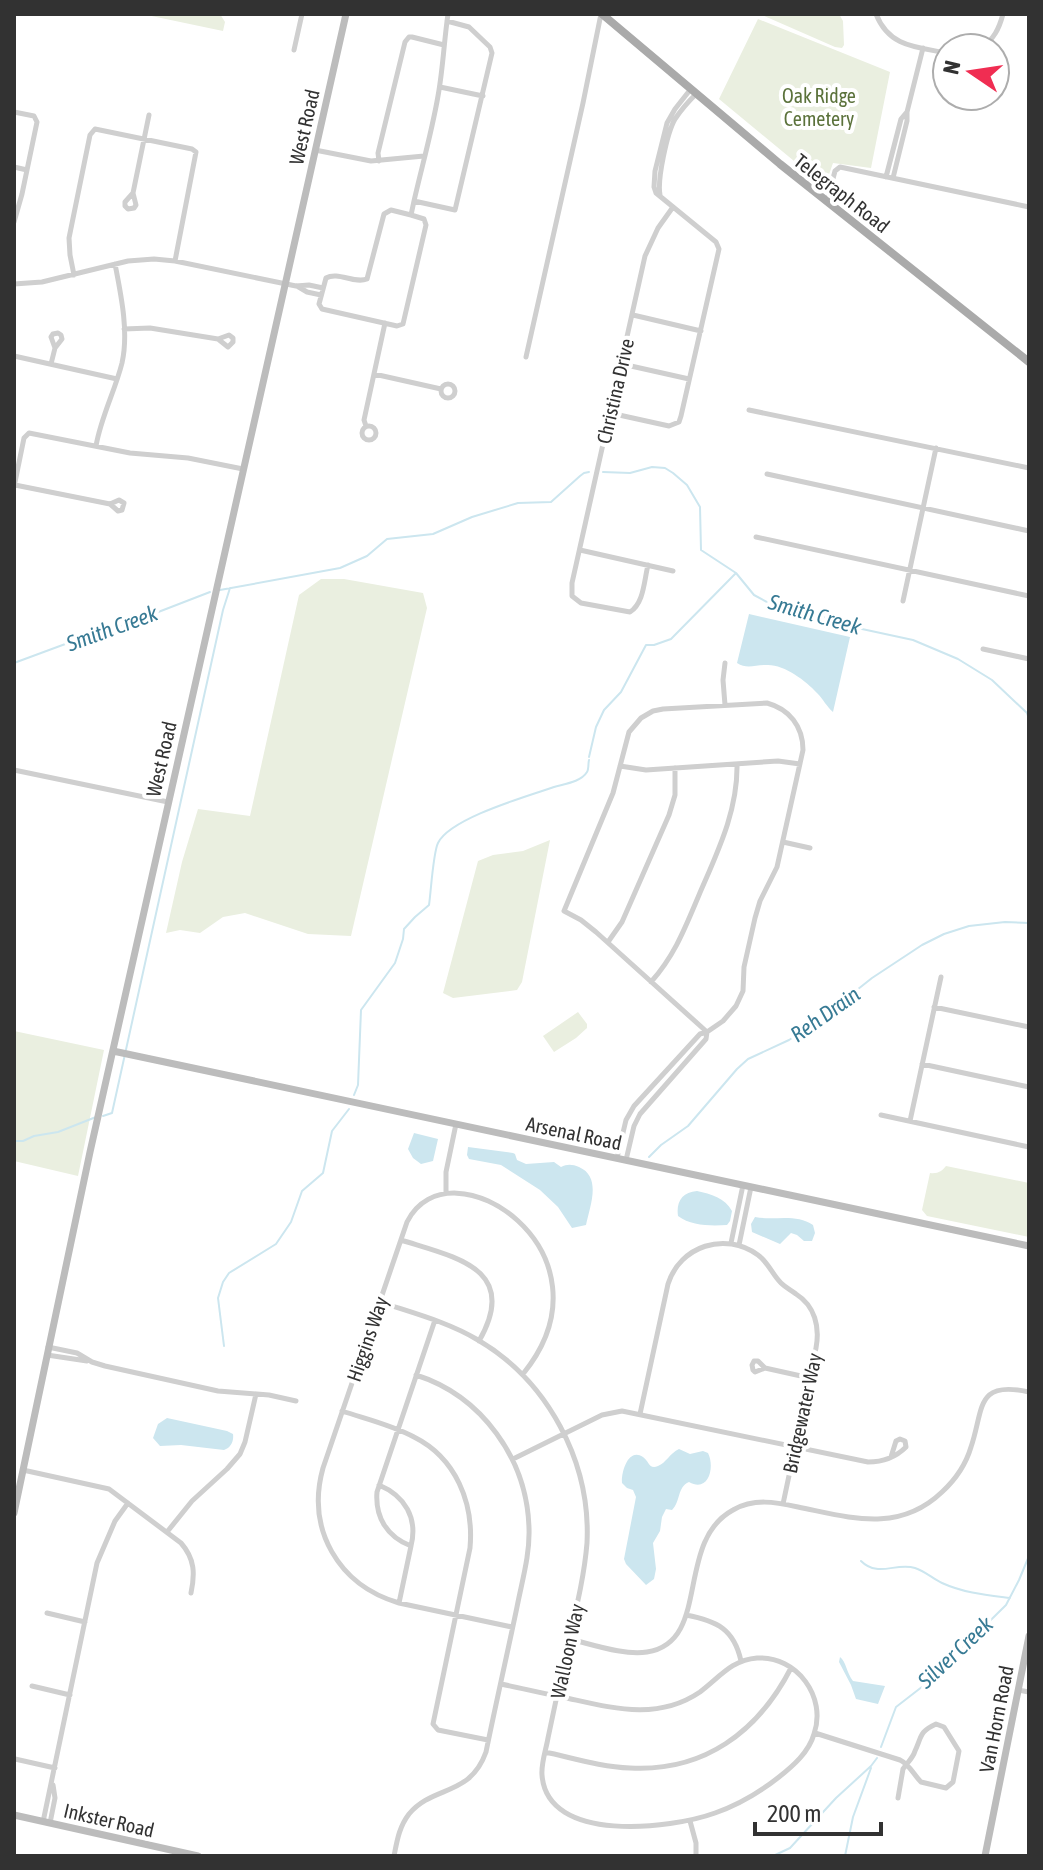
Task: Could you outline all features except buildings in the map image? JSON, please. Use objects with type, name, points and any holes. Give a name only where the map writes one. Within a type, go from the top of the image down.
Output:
[{"type":"main road","name":"Telegraph Road","points":[[602,14],[693,92],[1029,362]]},
{"type":"street","points":[[294,50],[302,14]]},
{"type":"street","name":"West Road","points":[[14,1513],[168,802],[346,14]]},
{"type":"street","points":[[526,357],[602,14]]},
{"type":"street","points":[[876,14],[883,29],[892,37],[902,43],[931,50]]},
{"type":"street","points":[[411,215],[414,201],[425,156],[440,87],[448,18],[469,27],[491,50],[492,56],[455,210],[414,201]]},
{"type":"street","points":[[379,161],[378,153],[406,39],[412,37],[444,45]]},
{"type":"street","points":[[890,177],[901,119],[907,112],[923,48]]},
{"type":"street","points":[[440,87],[483,96]]},
{"type":"street","points":[[610,413],[669,426],[681,419],[719,249],[716,242],[661,196],[661,158],[674,115],[693,92]]},
{"type":"street","points":[[14,112],[37,120],[14,222]]},
{"type":"street","points":[[133,193],[149,115]]},
{"type":"street","points":[[74,275],[69,236],[88,140],[93,130],[98,129],[195,151],[197,155],[175,261]]},
{"type":"street","points":[[315,150],[366,161],[425,156]]},
{"type":"street","points":[[14,167],[27,170]]},
{"type":"street","points":[[827,201],[838,167],[1029,207]]},
{"type":"street","name":"Christina Drive","points":[[648,565],[640,600],[633,610],[625,612],[581,603],[574,598],[571,590],[649,246],[673,207]]},
{"type":"street","points":[[391,210],[424,219],[426,225],[403,324],[399,326],[324,310],[319,304],[322,291],[330,275],[360,281],[367,279],[384,214],[391,210]]},
{"type":"street","points":[[14,284],[34,283],[146,259],[175,261],[296,286],[309,285],[322,291]]},
{"type":"street","points":[[96,446],[123,356],[124,329],[115,264]]},
{"type":"street","points":[[633,315],[701,331]]},
{"type":"street","points":[[366,426],[364,420],[385,323]]},
{"type":"street","points":[[124,329],[150,328],[218,339]]},
{"type":"street","points":[[51,364],[55,348]]},
{"type":"street","points":[[14,356],[117,379]]},
{"type":"street","points":[[622,364],[689,379]]},
{"type":"street","points":[[374,374],[441,389]]},
{"type":"street","points":[[749,410],[1029,468]]},
{"type":"street","points":[[110,504],[14,486],[27,434],[243,469]]},
{"type":"street","points":[[903,601],[936,448]]},
{"type":"street","points":[[767,474],[1029,531]]},
{"type":"street","points":[[756,537],[1029,596]]},
{"type":"street","points":[[580,550],[673,571]]},
{"type":"street","points":[[983,649],[1029,659]]},
{"type":"street","points":[[725,663],[725,705]]},
{"type":"street","points":[[622,1159],[626,1120],[634,1106],[700,1034],[707,1032],[728,1016],[741,997],[744,967],[758,905],[775,873],[803,745],[801,733],[792,718],[774,705],[763,703],[658,710],[641,718],[627,736],[613,793],[564,911],[588,925],[707,1032]]},
{"type":"street","points":[[620,766],[641,770],[778,761],[800,764]]},
{"type":"street","points":[[651,982],[677,947],[723,840],[737,781],[737,764]]},
{"type":"street","points":[[608,942],[622,922],[669,815],[675,795],[675,768]]},
{"type":"street","points":[[14,770],[168,802]]},
{"type":"street","points":[[783,842],[810,848]]},
{"type":"street","points":[[910,1121],[941,977]]},
{"type":"street","points":[[934,1007],[1029,1027]]},
{"type":"street","points":[[622,1159],[637,1119],[706,1039],[707,1032]]},
{"type":"street","name":"Arsenal Road","points":[[113,1051],[1029,1246]]},
{"type":"street","points":[[675,1060],[682,1067]]},
{"type":"street","points":[[922,1064],[1029,1087]]},
{"type":"street","points":[[647,1091],[653,1097]]},
{"type":"street","points":[[881,1115],[1029,1147]]},
{"type":"street","points":[[456,1124],[446,1172],[446,1193],[482,1199],[508,1212],[533,1236],[547,1262],[554,1294],[551,1321],[540,1350],[523,1374]]},
{"type":"street","points":[[731,1243],[748,1185]]},
{"type":"street","points":[[739,1245],[748,1185]]},
{"type":"street","name":"Higgins Way","points":[[446,1193],[428,1199],[416,1208],[407,1222],[323,1468],[318,1508],[323,1532],[334,1556],[352,1578],[372,1592],[399,1603],[512,1627]]},
{"type":"street","points":[[401,1240],[468,1263],[481,1274],[491,1294],[492,1310],[489,1324],[479,1341]]},
{"type":"street","name":"Bridgewater Way","points":[[640,1414],[672,1274],[684,1257],[696,1249],[731,1243],[751,1250],[764,1260],[782,1284],[802,1298],[817,1324],[810,1378],[783,1504]]},
{"type":"street","name":"Walloon Way","points":[[380,1302],[435,1320],[479,1341],[523,1374],[546,1402],[564,1434],[581,1480],[587,1522],[584,1569],[542,1771],[544,1787],[552,1802],[570,1816],[599,1823],[654,1826],[690,1821],[752,1796],[799,1759],[815,1733]]},
{"type":"street","points":[[411,1546],[395,1538],[380,1520],[376,1502],[435,1320]]},
{"type":"street","points":[[48,1351],[75,1361],[92,1362],[218,1391],[296,1401]]},
{"type":"street","points":[[765,1368],[810,1378]]},
{"type":"street","points":[[394,1856],[400,1829],[410,1813],[421,1803],[461,1785],[482,1762],[526,1563],[529,1531],[525,1497],[513,1459],[496,1432],[473,1408],[442,1387],[416,1375]]},
{"type":"street","points":[[569,1639],[626,1651],[659,1649],[680,1630],[701,1546],[715,1524],[730,1512],[749,1503],[765,1501],[863,1520],[886,1519],[913,1511],[939,1496],[960,1471],[970,1450],[980,1409],[987,1397],[1008,1388],[1029,1392]]},
{"type":"street","points":[[167,1532],[186,1507],[240,1454],[256,1394]]},
{"type":"street","points":[[342,1411],[417,1438],[436,1452],[454,1473],[466,1499],[471,1542],[433,1726],[488,1740]]},
{"type":"street","points":[[513,1459],[608,1413],[622,1411],[868,1462],[891,1457]]},
{"type":"street","points":[[23,1470],[109,1489],[184,1547],[194,1572],[191,1593]]},
{"type":"street","points":[[379,1485],[394,1493],[408,1508],[413,1529],[399,1603]]},
{"type":"street","points":[[46,1822],[97,1563],[115,1521],[128,1503]]},
{"type":"street","points":[[47,1613],[85,1622]]},
{"type":"street","points":[[686,1615],[710,1620],[726,1631],[734,1641],[741,1661]]},
{"type":"street","name":"Van Horn Road","points":[[985,1856],[1029,1636]]},
{"type":"street","points":[[501,1684],[623,1710],[645,1711],[660,1709],[691,1697],[741,1661],[765,1658],[791,1668],[805,1681],[812,1692],[817,1711],[815,1733],[892,1756],[907,1764],[921,1782],[946,1788],[953,1782],[959,1749],[944,1727],[936,1724],[921,1734],[916,1751],[907,1764],[903,1769],[898,1798]]},
{"type":"street","points":[[545,1752],[632,1768],[660,1767],[689,1761],[719,1748],[750,1726],[773,1700],[791,1668]]},
{"type":"street","points":[[1018,1686],[1029,1685]]},
{"type":"street","points":[[32,1686],[70,1695]]},
{"type":"street","points":[[1018,1686],[1029,1692]]},
{"type":"street","points":[[15,1759],[55,1768]]},
{"type":"street","name":"Inkster Road","points":[[14,1815],[198,1856]]},
{"type":"street","points":[[690,1821],[696,1856]]},
{"type":"green space","points":[[142,14],[220,14],[225,22],[223,31]]},
{"type":"green space","points":[[760,14],[839,14],[843,21],[844,45],[842,48],[835,47]]},
{"type":"green space","name":"Oak Ridge Cemetery","points":[[758,19],[890,72],[871,168],[833,163],[823,185],[719,99]]},
{"type":"green space","points":[[321,579],[344,579],[423,593],[427,608],[351,936],[308,934],[245,913],[223,917],[200,933],[180,930],[166,933],[198,809],[250,816],[299,595]]},
{"type":"green space","points":[[550,840],[522,982],[517,990],[453,998],[443,993],[478,861],[493,855],[523,851]]},
{"type":"green space","points":[[578,1012],[587,1028],[554,1052],[543,1036]]},
{"type":"green space","points":[[14,1031],[104,1050],[78,1176],[14,1161]]},
{"type":"green space","points":[[946,1166],[1029,1183],[1029,1237],[927,1216],[922,1210],[930,1173],[940,1172]]},
{"type":"water","points":[[749,614],[850,637],[833,712],[812,688],[788,671],[775,666],[737,663]]},
{"type":"water","points":[[414,1133],[438,1139],[433,1161],[421,1164],[413,1158],[408,1149]]},
{"type":"water","points":[[468,1147],[513,1153],[517,1160],[526,1164],[554,1162],[561,1167],[579,1167],[590,1178],[593,1193],[586,1225],[572,1228],[558,1207],[540,1190],[501,1165],[469,1159]]},
{"type":"water","points":[[697,1191],[726,1203],[732,1211],[727,1225],[695,1224],[678,1216],[681,1199],[687,1193]]},
{"type":"water","points":[[755,1217],[799,1219],[813,1225],[815,1233],[812,1241],[804,1241],[791,1233],[780,1244],[752,1232],[751,1224]]},
{"type":"water","points":[[167,1418],[227,1431],[233,1434],[232,1442],[224,1450],[160,1446],[153,1438],[158,1424]]},
{"type":"water","points":[[679,1449],[690,1454],[708,1453],[711,1465],[709,1477],[701,1484],[685,1484],[672,1510],[666,1509],[653,1543],[654,1579],[646,1585],[624,1559],[636,1497],[633,1490],[622,1483],[623,1473],[626,1462],[633,1455],[643,1457],[655,1467]]},
{"type":"water","points":[[840,1657],[853,1681],[885,1686],[878,1704],[856,1699],[839,1662]]},
{"type":"waterway","name":"Smith Creek","points":[[603,472],[630,473],[652,467],[665,468],[687,485],[700,507],[701,550],[736,573],[754,595],[776,607],[913,640],[958,659],[992,680],[1027,713],[1029,719]]},
{"type":"waterway","name":"Smith Creek","points":[[220,590],[340,568],[367,556],[387,539],[433,534],[472,517],[518,503],[551,502],[580,476],[589,472]]},
{"type":"waterway","points":[[589,757],[596,727],[604,710],[621,692],[646,645],[671,639],[735,574]]},
{"type":"waterway","points":[[103,1116],[112,1113],[230,588]]},
{"type":"waterway","name":"Smith Creek","points":[[14,663],[91,638],[210,592]]},
{"type":"waterway","points":[[354,1095],[358,1085],[361,1010],[395,963],[404,929],[429,905],[438,843],[445,834],[473,817],[581,778],[588,771],[589,760]]},
{"type":"waterway","name":"Reh Drain","points":[[649,1157],[688,1126],[748,1059],[789,1040],[814,1024],[872,978],[922,945],[969,926],[1029,923]]},
{"type":"waterway","points":[[224,1346],[218,1298],[223,1282],[229,1273],[276,1244],[291,1222],[302,1191],[323,1173],[332,1131],[349,1109]]},
{"type":"waterway","points":[[14,1141],[58,1132],[96,1117]]},
{"type":"waterway","name":"Silver Creek","points":[[881,1747],[896,1707],[927,1683],[1006,1605],[1029,1556]]},
{"type":"waterway","points":[[861,1561],[867,1566],[881,1569],[915,1568],[959,1589],[1010,1598]]},
{"type":"waterway","name":"Silver Creek","points":[[773,1856],[790,1848],[877,1758]]},
{"type":"waterway","points":[[845,1856],[853,1817],[871,1768]]}]
